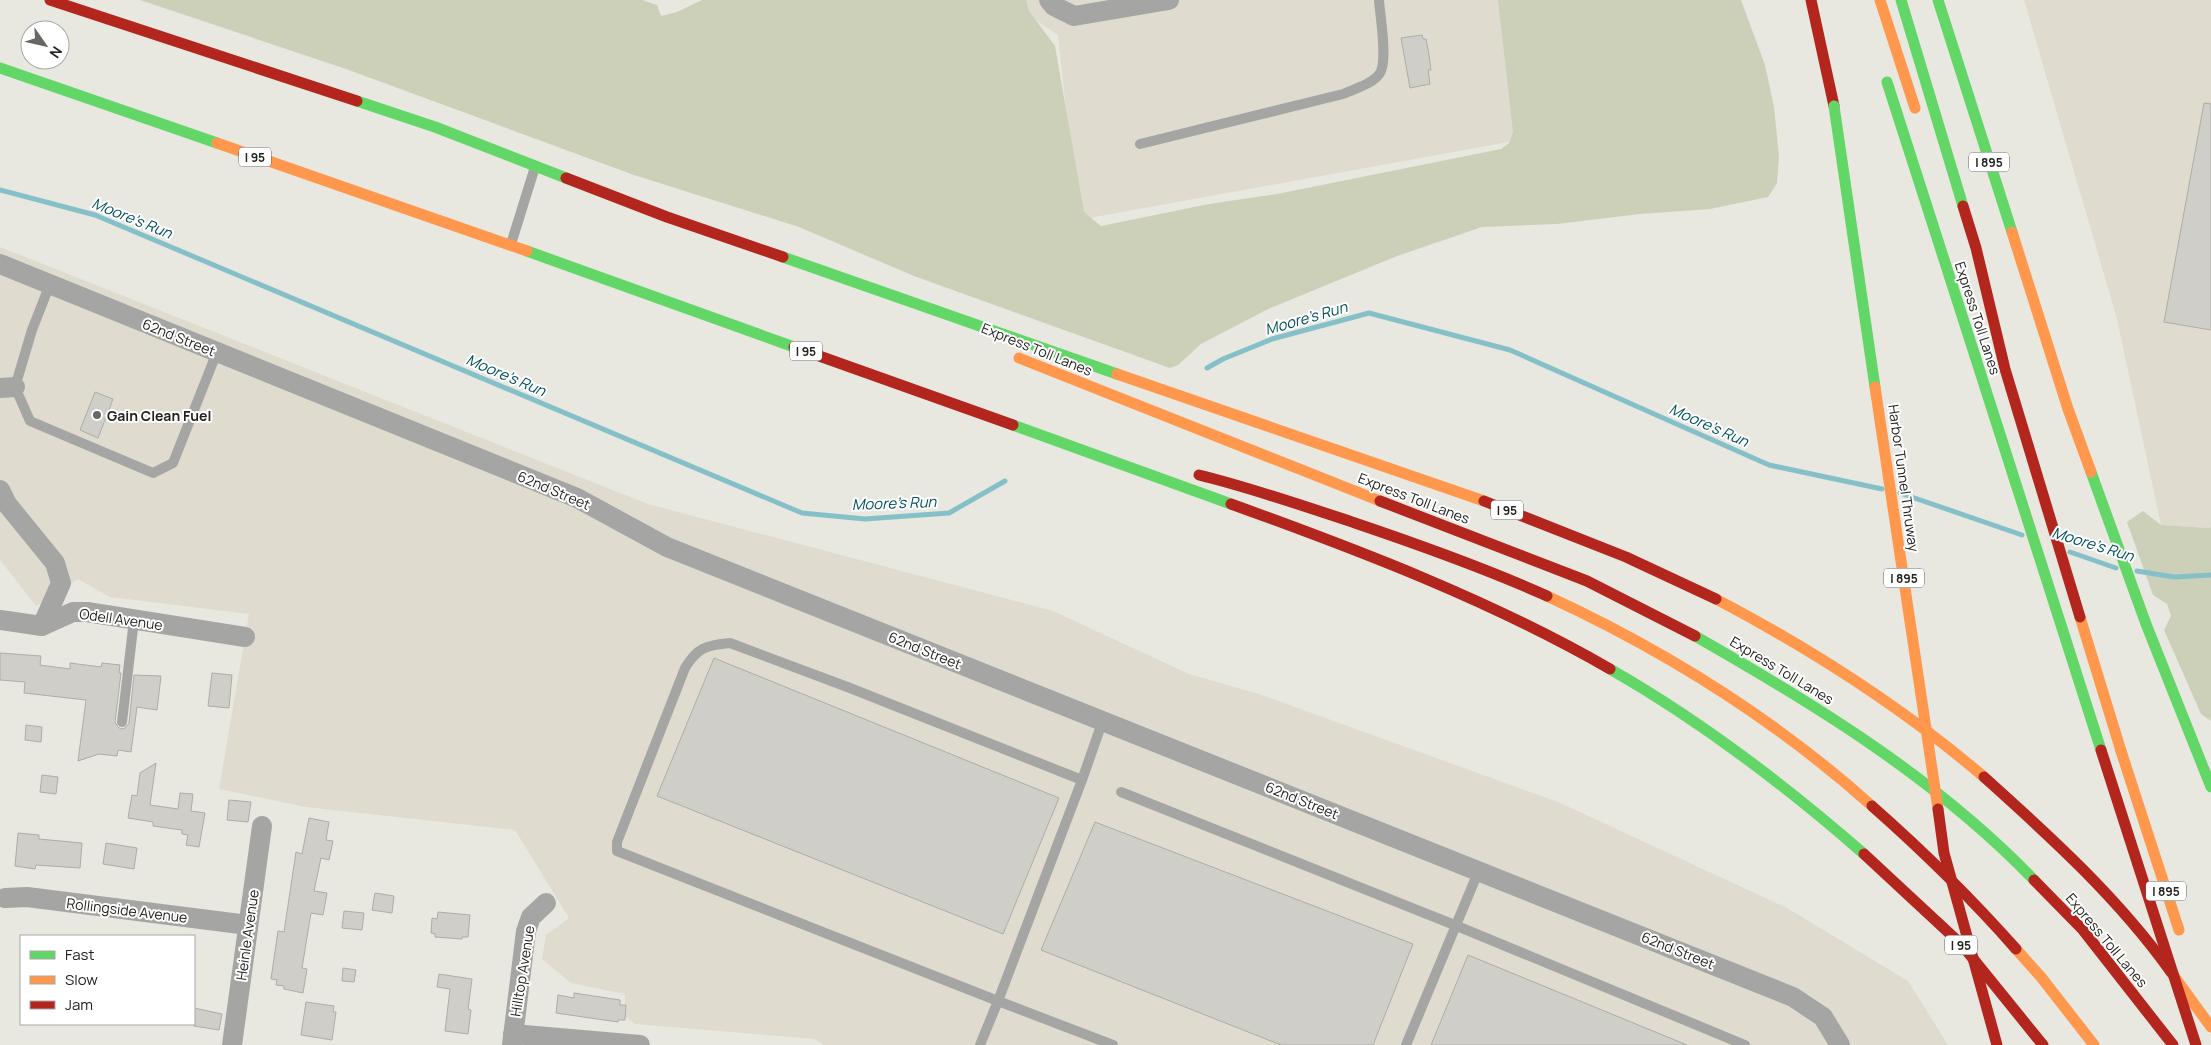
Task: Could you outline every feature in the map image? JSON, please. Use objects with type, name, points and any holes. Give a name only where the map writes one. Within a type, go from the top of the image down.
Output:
[{"type":"highway","name":"I 95","points":[[50,0],[435,127],[667,217],[1503,508],[1698,589],[1798,644],[1882,698],[1965,761],[2036,821],[2107,894],[2190,996],[2211,1029]]},
{"type":"highway","name":"Harbor Tunnel Thruway","points":[[1811,0],[1834,106],[1944,853],[1997,1045]]},
{"type":"highway","points":[[1880,0],[1919,120]]},
{"type":"highway","name":"Express Toll Lanes","points":[[1902,0],[1976,248],[2005,369],[2182,942]]},
{"type":"highway","name":"I 895","points":[[1938,0],[2068,409],[2146,624],[2211,787]]},
{"type":"highway","name":"I 95","points":[[0,68],[511,245],[1102,457],[1334,541],[1416,573],[1473,598],[1555,638],[1635,683],[1745,757],[1808,805],[1878,866],[1962,945],[2043,1045]]},
{"type":"highway","name":"Express Toll Lanes","points":[[1884,74],[2196,1045]]},
{"type":"highway","points":[[667,217],[897,309]]},
{"type":"highway","points":[[1972,280],[2005,369]]},
{"type":"highway","name":"Express Toll Lanes","points":[[1007,354],[1237,446],[1586,581],[1680,627],[1776,682],[1859,736],[1942,796],[2011,856],[2082,930],[2173,1045]]},
{"type":"highway","points":[[1102,457],[1169,469]]},
{"type":"highway","points":[[1186,472],[1242,486],[1329,514],[1429,548],[1505,578],[1601,622],[1706,682],[1809,754],[1913,841],[2005,934],[2057,996],[2094,1045]]},
{"type":"highway","points":[[2197,986],[2211,1029]]},
{"type":"street","points":[[1049,0],[1054,6],[1074,16],[1169,0]]},
{"type":"street","name":"62nd Street","points":[[0,264],[576,498],[667,547],[1793,997],[1823,1017],[1840,1045]]},
{"type":"street","points":[[0,490],[7,504],[55,563],[60,583],[42,626],[0,620]]},
{"type":"street","name":"Odell Avenue","points":[[42,626],[73,612],[87,612],[245,637]]},
{"type":"street","name":"Heinle Avenue","points":[[232,1045],[262,826]]},
{"type":"street","name":"Rollingside Avenue","points":[[5,898],[26,898],[248,925]]},
{"type":"street","name":"Hilltop Avenue","points":[[513,1039],[526,931],[532,917],[546,903]]},
{"type":"street","points":[[513,1039],[640,1045]]},
{"type":"lane","points":[[1140,144],[1343,94],[1372,80],[1380,73],[1383,60],[1379,0]]},
{"type":"lane","points":[[511,245],[535,166]]},
{"type":"lane","points":[[50,284],[8,388],[30,421],[153,472],[174,463],[217,352]]},
{"type":"lane","points":[[122,722],[134,620]]},
{"type":"lane","points":[[1082,780],[841,684],[730,643],[723,644],[703,648],[696,652],[685,668],[617,842],[617,851],[1114,1045]]},
{"type":"lane","points":[[980,1045],[1082,780],[1102,720]]},
{"type":"lane","points":[[1121,792],[1457,926],[1745,1045]]},
{"type":"lane","points":[[1406,1045],[1479,870]]},
{"type":"shaded area","points":[[1022,0],[1736,0],[1514,141],[1078,220],[1058,35],[1027,14]]},
{"type":"shaded area","points":[[2024,0],[2211,0],[2211,526],[2209,528],[2161,525],[2117,319]]},
{"type":"shaded area","points":[[0,247],[648,504],[1053,611],[1189,674],[1259,694],[1558,802],[1787,908],[1908,981],[1948,1045],[824,1045],[814,1039],[635,1024],[625,1016],[625,994],[571,983],[542,959],[546,935],[569,918],[515,830],[306,807],[219,789],[249,614],[110,597],[78,579],[36,606],[0,560]]},
{"type":"green space","points":[[140,0],[642,0],[657,5],[661,16],[677,12],[702,0],[1026,0],[1029,11],[1055,46],[1084,212],[1101,226],[1209,204],[1277,194],[1501,149],[1509,143],[1513,132],[1498,0],[1741,0],[1765,65],[1774,107],[1779,157],[1777,183],[1768,197],[1710,209],[1640,214],[1557,224],[1482,227],[1397,256],[1266,310],[1201,344],[1178,365],[1170,368],[914,276],[799,227],[634,175],[346,69]]},
{"type":"green space","points":[[2143,511],[2161,525],[2209,528],[2211,526],[2211,721],[2201,714],[2164,630],[2171,616],[2167,604],[2153,595],[2127,522]]},
{"type":"building","points":[[1422,35],[1423,39],[1426,39],[1429,55],[1431,70],[1428,70],[1430,84],[1410,88],[1401,38]]},
{"type":"building","points":[[2204,103],[2211,104],[2211,330],[2164,322]]},
{"type":"building","name":"Gain Clean Fuel","points":[[95,392],[113,399],[98,438],[80,430]]},
{"type":"building","points":[[0,653],[41,656],[40,665],[70,669],[70,663],[101,667],[102,663],[120,665],[119,673],[121,673],[115,722],[121,729],[125,728],[129,723],[134,675],[161,676],[157,710],[137,707],[131,752],[118,750],[117,756],[99,754],[78,761],[86,700],[24,693],[25,682],[0,680]]},
{"type":"building","points":[[714,658],[1059,798],[1003,934],[657,796]]},
{"type":"building","points":[[212,673],[232,675],[229,708],[208,706]]},
{"type":"building","points":[[26,725],[42,727],[41,742],[25,740]]},
{"type":"building","points":[[156,763],[150,805],[178,809],[180,793],[193,794],[191,811],[205,813],[199,847],[186,845],[188,835],[182,834],[182,830],[153,826],[153,822],[128,818],[132,795],[137,796],[140,773]]},
{"type":"building","points":[[42,775],[58,777],[56,794],[40,792]]},
{"type":"building","points":[[229,800],[251,802],[248,822],[227,820]]},
{"type":"building","points":[[309,818],[329,822],[326,840],[333,841],[329,860],[321,858],[314,891],[327,893],[323,915],[311,913],[302,968],[307,969],[303,993],[284,989],[284,986],[276,985],[277,980],[271,979],[278,931],[284,932],[296,852],[302,854]]},
{"type":"building","points":[[1095,822],[1413,944],[1373,1045],[1281,1045],[1041,950]]},
{"type":"building","points":[[18,833],[39,835],[39,839],[82,843],[80,868],[36,865],[35,869],[15,866]]},
{"type":"building","points":[[106,843],[137,848],[134,869],[103,864]]},
{"type":"building","points":[[375,893],[394,896],[392,913],[372,910]]},
{"type":"building","points":[[344,911],[364,913],[362,930],[342,928]]},
{"type":"building","points":[[438,912],[470,915],[468,937],[462,937],[462,939],[435,937],[435,934],[431,933],[432,918],[437,919]]},
{"type":"building","points":[[1468,955],[1687,1045],[1431,1045]]},
{"type":"building","points":[[343,968],[356,970],[354,982],[342,981]]},
{"type":"building","points":[[439,974],[472,979],[468,1009],[471,1010],[468,1034],[445,1031],[450,989],[437,987]]},
{"type":"building","points":[[574,993],[620,1000],[620,1005],[626,1005],[625,1020],[618,1020],[618,1022],[556,1013],[558,995],[574,998]]},
{"type":"building","points":[[306,1002],[334,1006],[333,1012],[336,1012],[332,1040],[301,1035]]},
{"type":"building","points":[[195,1008],[222,1014],[219,1030],[194,1026]]},
{"type":"waterway","name":"Moore's Run","points":[[0,190],[95,215],[802,513],[865,519],[949,513],[1005,481]]},
{"type":"waterway","name":"Moore's Run","points":[[1207,368],[1223,359],[1272,339],[1369,313],[1510,350],[1769,465],[1882,489]]},
{"type":"waterway","name":"Moore's Run","points":[[1900,493],[2022,535]]},
{"type":"waterway","name":"Moore's Run","points":[[2070,552],[2116,568]]},
{"type":"waterway","name":"Moore's Run","points":[[2137,571],[2174,577],[2211,575]]},
{"type":"traffic: fast","points":[[1901,0],[1963,206]]},
{"type":"traffic: fast","points":[[1938,0],[2012,232]]},
{"type":"traffic: fast","points":[[0,68],[217,143]]},
{"type":"traffic: fast","points":[[1887,82],[1975,356]]},
{"type":"traffic: fast","points":[[357,101],[435,127],[566,178]]},
{"type":"traffic: fast","points":[[1834,106],[1875,387]]},
{"type":"traffic: fast","points":[[527,251],[794,347]]},
{"type":"traffic: fast","points":[[783,257],[1117,374]]},
{"type":"traffic: fast","points":[[1975,356],[2101,750]]},
{"type":"traffic: fast","points":[[1013,425],[1231,504]]},
{"type":"traffic: fast","points":[[2091,472],[2146,624],[2211,787]]},
{"type":"traffic: fast","points":[[1695,636],[1785,689],[1874,746],[1957,809],[1997,843],[2034,880]]},
{"type":"traffic: fast","points":[[1610,669],[1677,710],[1742,755],[1804,803],[1864,854]]},
{"type":"traffic: slow","points":[[1880,0],[1915,108]]},
{"type":"traffic: slow","points":[[217,143],[527,251]]},
{"type":"traffic: slow","points":[[2012,232],[2068,409],[2091,472]]},
{"type":"traffic: slow","points":[[1019,358],[1380,501]]},
{"type":"traffic: slow","points":[[1117,374],[1484,501]]},
{"type":"traffic: slow","points":[[1875,387],[1938,809]]},
{"type":"traffic: slow","points":[[1547,596],[1634,640],[1717,689],[1797,744],[1872,806]]},
{"type":"traffic: slow","points":[[1716,599],[1786,638],[1855,681],[1921,727],[1984,777]]},
{"type":"traffic: slow","points":[[2080,617],[2121,751]]},
{"type":"traffic: slow","points":[[2121,751],[2179,930]]},
{"type":"traffic: slow","points":[[2016,949],[2041,977],[2094,1045]]},
{"type":"traffic: slow","points":[[2171,972],[2211,1027]]},
{"type":"traffic: jam","points":[[50,0],[357,101]]},
{"type":"traffic: jam","points":[[1811,0],[1834,106]]},
{"type":"traffic: jam","points":[[566,178],[667,217],[783,257]]},
{"type":"traffic: jam","points":[[1963,206],[1976,248],[2005,369],[2080,617]]},
{"type":"traffic: jam","points":[[794,347],[1013,425]]},
{"type":"traffic: jam","points":[[1199,475],[1278,498],[1404,540],[1476,566],[1547,596]]},
{"type":"traffic: jam","points":[[1380,501],[1587,581],[1695,636]]},
{"type":"traffic: jam","points":[[1484,501],[1626,557],[1716,599]]},
{"type":"traffic: jam","points":[[1231,504],[1424,578],[1518,621],[1610,669]]},
{"type":"traffic: jam","points":[[2101,750],[2196,1045]]},
{"type":"traffic: jam","points":[[1984,777],[2059,846],[2107,894],[2151,945],[2171,972]]},
{"type":"traffic: jam","points":[[1872,806],[1946,875],[2016,949]]},
{"type":"traffic: jam","points":[[1938,809],[1944,853],[1997,1045]]},
{"type":"traffic: jam","points":[[1864,854],[1962,945],[2043,1045]]},
{"type":"traffic: jam","points":[[2034,880],[2083,930],[2173,1045]]},
{"type":"place","name":"Gain Clean Fuel","points":[[97,415]]}]
